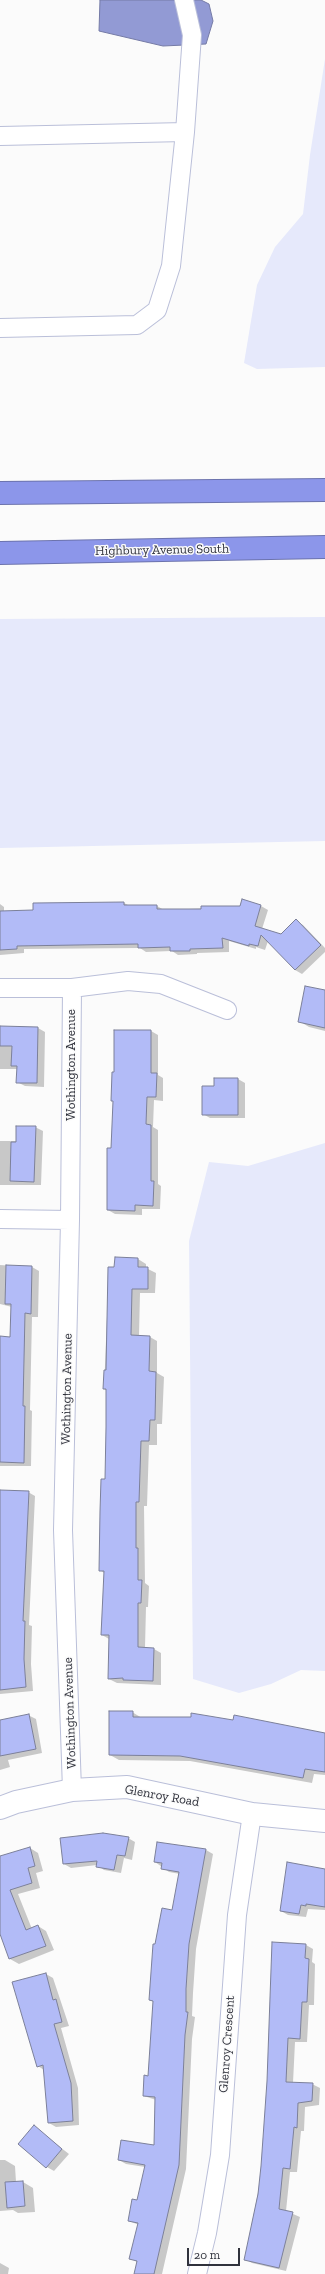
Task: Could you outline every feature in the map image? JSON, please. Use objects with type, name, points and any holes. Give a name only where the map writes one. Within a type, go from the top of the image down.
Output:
[{"type":"highway","points":[[0,493],[325,490]]},
{"type":"highway","name":"Highbury Avenue South","points":[[0,553],[325,547]]},
{"type":"street","points":[[0,328],[137,325],[157,310],[171,266],[185,132],[192,35],[184,0]]},
{"type":"street","points":[[0,136],[185,132]]},
{"type":"street","points":[[0,988],[72,988],[128,981],[161,984],[227,1010]]},
{"type":"street","name":"Wothington Avenue","points":[[72,988],[70,1220],[63,1530],[72,1790]]},
{"type":"street","points":[[0,1219],[70,1220]]},
{"type":"street","name":"Glenroy Road","points":[[0,1808],[16,1802],[72,1790],[127,1787],[252,1814],[325,1821]]},
{"type":"street","name":"Glenroy Crescent","points":[[197,2274],[207,2233],[220,2155],[237,1915],[252,1814]]},
{"type":"shaded area","points":[[325,59],[325,367],[257,369],[244,363],[257,285],[275,247],[303,214],[310,155]]},
{"type":"shaded area","points":[[325,617],[325,841],[0,848],[0,619]]},
{"type":"shaded area","points":[[325,1143],[325,1671],[301,1670],[271,1684],[239,1693],[193,1679],[189,1241],[209,1162],[248,1166]]},
{"type":"water","points":[[100,0],[201,0],[209,4],[213,21],[206,44],[163,46],[99,31]]},
{"type":"building","points":[[242,899],[261,905],[255,926],[281,934],[296,919],[321,945],[295,970],[261,935],[258,946],[249,944],[249,946],[222,938],[223,948],[190,949],[190,951],[170,951],[170,947],[138,948],[138,944],[17,946],[17,949],[0,950],[0,911],[33,910],[33,903],[124,902],[124,905],[157,905],[157,909],[201,909],[201,906],[240,906]]},
{"type":"building","points":[[305,986],[325,990],[325,1028],[298,1022]]},
{"type":"building","points":[[0,1026],[38,1027],[37,1083],[16,1083],[17,1066],[11,1066],[12,1046],[0,1046]]},
{"type":"building","points":[[114,1030],[151,1030],[151,1073],[157,1073],[156,1097],[147,1097],[146,1124],[151,1125],[151,1181],[154,1181],[153,1206],[135,1205],[135,1211],[107,1210],[107,1148],[111,1148]]},
{"type":"building","points":[[214,1078],[238,1078],[238,1115],[202,1115],[202,1086],[214,1086]]},
{"type":"building","points":[[16,1126],[36,1126],[34,1182],[10,1181],[11,1142],[16,1142]]},
{"type":"building","points":[[115,1257],[138,1258],[138,1267],[148,1267],[148,1289],[132,1289],[131,1335],[150,1336],[149,1371],[156,1372],[155,1420],[150,1420],[149,1441],[141,1441],[139,1502],[136,1502],[138,1580],[142,1580],[141,1603],[138,1603],[138,1647],[154,1648],[153,1681],[123,1680],[123,1678],[108,1679],[109,1635],[101,1635],[104,1571],[99,1571],[100,1511],[101,1479],[105,1479],[106,1427],[106,1389],[103,1389],[104,1370],[106,1370],[108,1267],[114,1267]]},
{"type":"building","points":[[6,1265],[32,1266],[31,1314],[25,1313],[23,1406],[25,1406],[24,1463],[0,1462],[0,1336],[10,1337],[11,1304],[5,1304]]},
{"type":"building","points":[[0,1490],[29,1491],[23,1621],[25,1621],[24,1659],[26,1687],[0,1690]]},
{"type":"building","points":[[109,1711],[133,1711],[133,1717],[191,1717],[191,1713],[233,1720],[234,1715],[325,1733],[325,1772],[305,1769],[303,1778],[180,1756],[109,1755]]},
{"type":"building","points":[[29,1714],[36,1749],[0,1756],[0,1720]]},
{"type":"building","points":[[103,1833],[129,1837],[125,1856],[117,1855],[114,1870],[96,1867],[97,1861],[63,1864],[60,1838]]},
{"type":"building","points":[[157,1842],[206,1849],[189,1944],[186,1989],[186,2012],[188,2012],[185,2035],[179,2165],[154,2274],[134,2274],[137,2261],[129,2259],[138,2223],[128,2221],[132,2199],[137,2200],[145,2165],[118,2160],[121,2140],[154,2145],[155,2097],[143,2096],[144,2075],[148,2076],[153,2001],[149,2000],[153,1944],[155,1944],[162,1908],[172,1910],[179,1872],[161,1869],[162,1863],[154,1862]]},
{"type":"building","points":[[30,1847],[35,1866],[28,1868],[32,1883],[10,1890],[26,1930],[38,1925],[46,1946],[9,1959],[0,1934],[0,1856]]},
{"type":"building","points":[[287,1862],[325,1869],[325,1907],[306,1904],[306,1906],[301,1905],[299,1914],[280,1911]]},
{"type":"building","points":[[272,1942],[306,1944],[305,1958],[309,1959],[307,2002],[302,2002],[300,2039],[288,2038],[286,2082],[313,2083],[312,2101],[298,2103],[297,2128],[294,2127],[290,2169],[283,2168],[279,2209],[293,2212],[279,2268],[244,2260],[258,2194],[261,2166],[267,2081]]},
{"type":"building","points":[[46,1973],[53,2000],[56,1999],[62,2022],[54,2024],[71,2083],[73,2121],[48,2123],[43,2065],[37,2067],[12,1982]]},
{"type":"building","points":[[34,2125],[62,2149],[46,2168],[18,2144]]},
{"type":"building","points":[[23,2181],[25,2206],[7,2208],[5,2182]]}]
